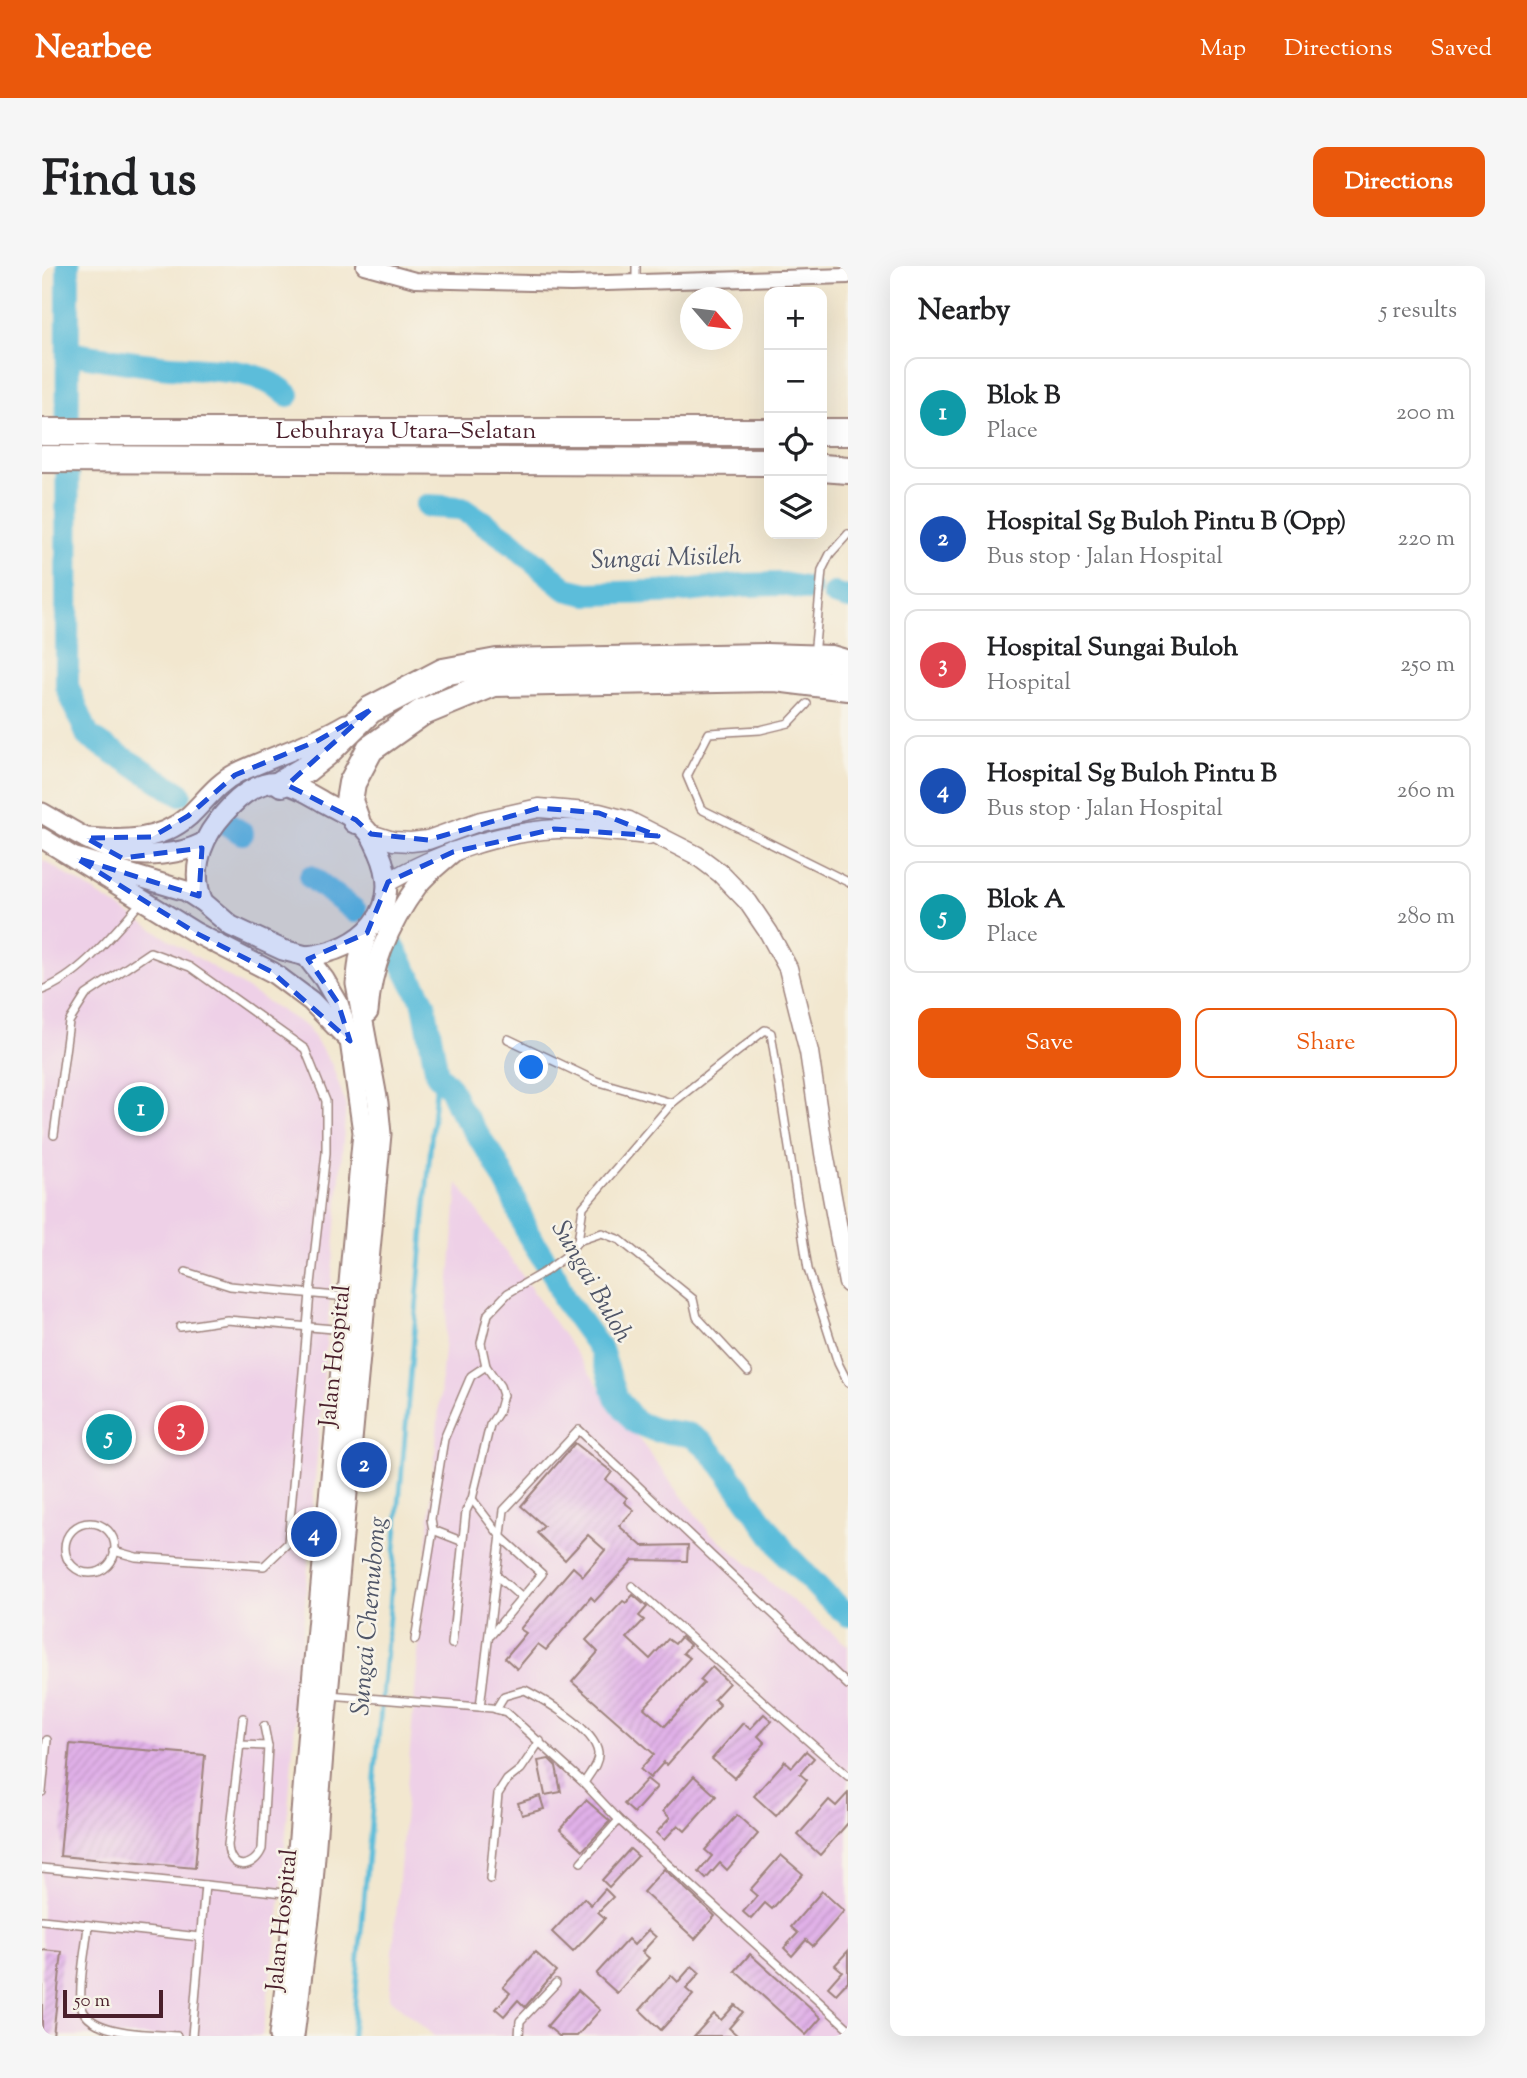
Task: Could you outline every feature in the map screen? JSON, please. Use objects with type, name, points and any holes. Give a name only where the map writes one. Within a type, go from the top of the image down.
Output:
[{"type":"highway","name":"Lebuhraya Utara–Selatan","points":[[42,432],[131,446],[762,462]]},
{"type":"highway","name":"Lebuhraya Utara–Selatan","points":[[42,459],[131,446],[764,432]]},
{"type":"highway","points":[[827,432],[848,432]]},
{"type":"highway","points":[[827,462],[848,462]]},
{"type":"highway","points":[[827,468],[848,470]]},
{"type":"highway","points":[[282,783],[326,753],[370,710],[443,672],[496,662],[766,657],[831,660],[848,664]]},
{"type":"highway","points":[[363,827],[349,801],[352,783],[370,750],[421,713],[494,683],[776,678],[848,687]]},
{"type":"main road","points":[[86,838],[122,841],[152,837],[188,816],[215,788],[235,775],[317,741],[370,710]]},
{"type":"main road","points":[[76,858],[186,891],[231,926],[283,950],[306,956],[321,955],[344,947],[367,933],[382,907],[388,882],[384,864],[363,827],[309,794],[282,783],[261,785],[230,805],[204,843],[197,870],[198,891],[203,902]]},
{"type":"main road","points":[[42,813],[110,850],[143,856],[190,850],[204,843]]},
{"type":"main road","points":[[42,838],[195,933],[272,972],[358,1041],[379,953],[418,884],[453,852]]},
{"type":"main road","name":"Jalan Hospital","points":[[358,1041],[356,984],[359,960],[367,933]]},
{"type":"main road","points":[[221,946],[267,952],[283,950]]},
{"type":"main road","name":"Jalan Hospital","points":[[294,2036],[320,1694],[354,1331],[381,1134],[378,1104],[358,1041],[324,979],[306,956]]},
{"type":"main road","name":"Jalan Hospital","points":[[279,2036],[303,1895]]},
{"type":"street","points":[[364,266],[415,280],[571,284],[848,276]]},
{"type":"street","points":[[363,827],[393,841],[428,840],[481,821],[539,808],[598,813],[629,821],[696,855],[720,873],[748,902],[788,968],[809,1052],[826,1166],[848,1283]]},
{"type":"street","points":[[388,882],[418,866],[494,839],[554,829],[658,836]]},
{"type":"lane","points":[[636,266],[636,283]]},
{"type":"lane","points":[[815,645],[822,570],[830,554],[848,534]]},
{"type":"lane","points":[[807,704],[789,723],[760,730],[709,733],[687,776],[701,810],[848,882]]},
{"type":"lane","points":[[42,990],[68,976],[143,900]]},
{"type":"lane","points":[[54,1135],[69,1022],[86,995],[150,952],[190,967],[305,1049],[326,1101],[326,1153],[306,1327],[288,1543],[264,1566],[136,1558],[114,1551]]},
{"type":"lane","points":[[579,1241],[583,1207],[672,1103],[765,1030],[771,1033],[808,1269],[838,1363],[848,1383]]},
{"type":"lane","points":[[508,1039],[596,1081],[672,1103]]},
{"type":"lane","points":[[452,1644],[466,1511],[472,1499],[490,1425],[498,1413],[503,1395],[486,1366],[481,1343],[488,1314],[508,1293],[546,1271],[579,1241],[602,1233],[620,1240],[693,1299],[697,1317],[748,1372]]},
{"type":"lane","points":[[186,1272],[230,1286],[358,1298]]},
{"type":"lane","points":[[180,1327],[227,1320],[354,1331]]},
{"type":"lane","points":[[415,1640],[433,1530],[431,1519],[444,1439],[471,1376],[486,1366]]},
{"type":"lane","points":[[480,1707],[504,1510],[579,1430],[848,1685]]},
{"type":"lane","points":[[472,1499],[501,1536],[542,1574],[490,1636]]},
{"type":"lane","points":[[91,1523],[106,1529],[111,1535],[114,1551],[112,1559],[101,1570],[85,1572],[71,1564],[65,1549],[66,1541],[75,1528],[91,1523]]},
{"type":"lane","points":[[433,1530],[461,1541]]},
{"type":"lane","points":[[497,1576],[521,1597]]},
{"type":"lane","points":[[632,1586],[848,1776]]},
{"type":"lane","points":[[496,1709],[505,1696],[525,1690],[554,1705],[574,1721],[594,1744],[598,1754],[584,1783]]},
{"type":"lane","points":[[320,1694],[480,1707],[506,1712],[584,1783],[619,1820],[848,2028]]},
{"type":"lane","points":[[243,1718],[228,1846],[228,1855],[234,1862],[242,1865],[257,1859],[262,1849],[268,1746],[264,1726]]},
{"type":"lane","points":[[42,1792],[47,1740]]},
{"type":"lane","points":[[490,1879],[498,1794],[506,1780],[521,1769],[540,1741]]},
{"type":"lane","points":[[240,1745],[268,1746]]},
{"type":"lane","points":[[581,1862],[619,1820]]},
{"type":"lane","points":[[42,1868],[303,1895]]},
{"type":"lane","points":[[192,2036],[205,1885]]},
{"type":"lane","points":[[42,1920],[200,1937]]},
{"type":"lane","points":[[88,1925],[80,2004],[87,2016],[100,2026],[177,2036]]},
{"type":"lane","points":[[519,2036],[520,2021],[556,1983]]},
{"type":"highlighted area","points":[[370,710],[287,785],[356,820],[371,834],[428,840],[539,808],[599,813],[658,836],[554,829],[453,852],[388,882],[367,933],[308,959],[338,1003],[350,1041],[272,972],[196,933],[76,858],[199,896],[202,848],[122,858],[86,838],[152,837],[188,816],[235,775],[317,741]]},
{"type":"shaded area","points":[[42,859],[307,1027],[332,1065],[346,1105],[279,1918],[262,2036],[42,2036]]},
{"type":"shaded area","points":[[458,1183],[598,1385],[709,1532],[848,1646],[848,2036],[434,2036],[389,1998]]},
{"type":"building","points":[[575,1443],[612,1472],[606,1480],[627,1498],[624,1502],[634,1510],[619,1526],[642,1546],[688,1545],[687,1561],[633,1560],[595,1601],[591,1597],[546,1650],[538,1644],[517,1669],[505,1658],[526,1633],[520,1629],[573,1567],[583,1576],[605,1550],[588,1535],[565,1560],[537,1533],[544,1526],[521,1506]]},
{"type":"building","points":[[633,1595],[647,1607],[639,1616],[644,1620],[627,1638],[650,1659],[668,1639],[675,1644],[681,1637],[690,1645],[683,1653],[690,1658],[644,1708],[665,1726],[704,1683],[700,1680],[712,1667],[729,1683],[714,1699],[720,1705],[667,1765],[664,1762],[650,1778],[640,1769],[654,1754],[572,1682],[598,1652],[586,1640],[623,1601],[626,1603]]},
{"type":"building","points":[[764,1714],[772,1721],[758,1736],[765,1743],[734,1778],[712,1759],[743,1723],[750,1729]]},
{"type":"building","points":[[70,1744],[205,1755],[195,1868],[60,1856]]},
{"type":"building","points":[[806,1751],[814,1758],[800,1774],[807,1780],[776,1816],[754,1796],[785,1761],[792,1767]]},
{"type":"building","points":[[549,1759],[556,1766],[561,1792],[545,1795],[538,1761]]},
{"type":"building","points":[[694,1776],[716,1796],[685,1831],[678,1825],[664,1840],[656,1833],[670,1818],[663,1811]]},
{"type":"building","points":[[647,1779],[657,1787],[634,1813],[624,1804]]},
{"type":"building","points":[[848,1793],[848,1823],[820,1855],[798,1835],[829,1800],[836,1806]]},
{"type":"building","points":[[540,1796],[544,1809],[522,1815],[518,1803]]},
{"type":"building","points":[[586,1800],[610,1821],[583,1850],[560,1829]]},
{"type":"building","points":[[737,1815],[758,1834],[727,1870],[720,1863],[706,1879],[699,1872],[712,1856],[705,1850]]},
{"type":"building","points":[[630,1849],[638,1856],[609,1887],[602,1880]]},
{"type":"building","points":[[781,1855],[803,1874],[772,1909],[765,1903],[751,1919],[743,1912],[757,1896],[750,1890]]},
{"type":"building","points":[[664,1869],[715,1916],[695,1939],[643,1892]]},
{"type":"building","points":[[605,1889],[613,1897],[598,1912],[605,1918],[573,1952],[552,1932],[584,1898],[591,1905]]},
{"type":"building","points":[[822,1891],[844,1911],[813,1946],[806,1940],[792,1956],[784,1948],[798,1933],[791,1927]]},
{"type":"building","points":[[648,1930],[656,1937],[642,1952],[649,1958],[617,1993],[596,1974],[628,1939],[634,1945]]},
{"type":"building","points":[[42,1950],[62,1952],[53,2036],[42,2036]]},
{"type":"building","points":[[848,1951],[848,1981],[836,1994],[828,1987],[842,1971],[835,1965]]},
{"type":"building","points":[[535,1952],[556,1971],[525,2007],[518,2000],[504,2016],[496,2009],[510,1993],[503,1987]]},
{"type":"building","points":[[750,1954],[821,2018],[806,2035],[735,1971]]},
{"type":"building","points":[[692,1966],[700,1973],[686,1989],[693,1995],[661,2030],[640,2010],[671,1975],[678,1982]]},
{"type":"building","points":[[578,1990],[600,2010],[577,2036],[559,2036],[547,2026]]},
{"type":"building","points":[[735,2005],[743,2012],[729,2028],[738,2036],[694,2036],[714,2014],[721,2020]]},
{"type":"waterway","name":"Sungai Buloh","points":[[68,266],[67,686],[88,736],[180,794]]},
{"type":"waterway","name":"Sungai Misileh","points":[[68,353],[157,366],[232,371],[262,379],[288,395]]},
{"type":"waterway","name":"Sungai Misileh","points":[[427,506],[462,508],[510,541],[566,589],[587,594],[782,584],[809,589]]},
{"type":"waterway","name":"Sungai Misileh","points":[[834,594],[848,598]]},
{"type":"waterway","name":"Sungai Buloh","points":[[222,821],[242,833]]},
{"type":"waterway","name":"Sungai Buloh","points":[[311,877],[355,911]]},
{"type":"waterway","name":"Sungai Buloh","points":[[391,943],[424,1003],[437,1074],[450,1088],[459,1108],[494,1159],[509,1187],[528,1234],[555,1276],[564,1299],[601,1350],[616,1397],[635,1422],[655,1430],[690,1435],[704,1444],[786,1554],[848,1615]]},
{"type":"waterway","name":"Sungai Chemubong","points":[[352,2036],[437,1074]]},
{"type":"place","name":"Blok B","points":[[141,1109]]},
{"type":"place","name":"Hospital Sungai Buloh","points":[[181,1428]]},
{"type":"place","name":"Blok A","points":[[109,1437]]},
{"type":"place","name":"Hospital Sg Buloh Pintu B (Opp)","points":[[364,1465]]},
{"type":"place","name":"Hospital Sg Buloh Pintu B","points":[[314,1534]]}]
